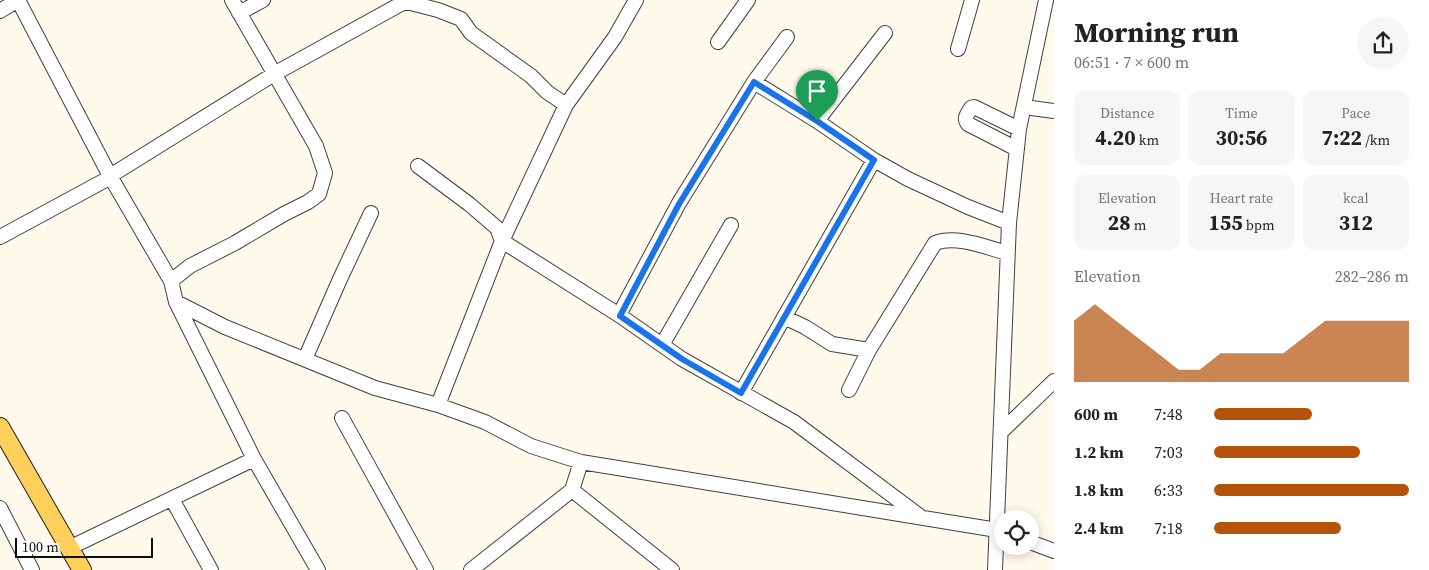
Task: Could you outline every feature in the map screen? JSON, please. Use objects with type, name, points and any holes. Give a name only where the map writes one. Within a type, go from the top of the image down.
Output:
[{"type":"main road","points":[[0,426],[82,570]]},
{"type":"street","points":[[0,11],[18,0],[110,176],[171,281],[176,302],[254,459],[318,570]]},
{"type":"street","points":[[171,281],[190,266],[236,243],[308,202],[319,194],[325,173],[316,146],[232,0]]},
{"type":"street","points":[[239,13],[263,0]]},
{"type":"street","points":[[438,405],[502,242],[566,105],[615,37],[636,0]]},
{"type":"street","points":[[718,42],[748,0]]},
{"type":"street","points":[[958,49],[972,0]]},
{"type":"street","points":[[1000,510],[1001,432],[1009,223],[1016,148],[1046,0]]},
{"type":"street","points":[[0,237],[110,176],[274,74],[407,1],[461,19],[471,32],[531,76],[547,92],[566,105]]},
{"type":"street","points":[[817,121],[885,33]]},
{"type":"street","points":[[620,316],[679,204],[754,82],[787,37]]},
{"type":"street","points":[[754,82],[817,121],[874,160],[922,186],[1009,223]]},
{"type":"street","points":[[1016,148],[968,124],[966,117],[971,108],[974,107],[1020,128]]},
{"type":"street","points":[[1024,107],[1054,111]]},
{"type":"street","points":[[741,393],[874,160]]},
{"type":"street","points":[[418,166],[469,204],[497,228],[502,242],[620,316],[682,359],[794,422],[921,517]]},
{"type":"street","points":[[305,359],[371,212]]},
{"type":"street","points":[[662,345],[731,225]]},
{"type":"street","points":[[849,390],[869,350],[935,243],[942,240],[960,240],[1007,253]]},
{"type":"street","points":[[176,302],[225,327],[375,388],[438,405],[485,422],[532,446],[581,462],[994,530]]},
{"type":"street","points":[[784,317],[832,344],[869,350]]},
{"type":"street","points":[[1001,432],[1054,381]]},
{"type":"street","points":[[1041,394],[1054,400]]},
{"type":"street","points":[[342,418],[426,570]]},
{"type":"street","points":[[69,548],[254,459]]},
{"type":"street","points":[[471,570],[572,490],[581,462]]},
{"type":"street","points":[[572,490],[672,570]]},
{"type":"street","points":[[172,499],[211,570]]},
{"type":"street","points":[[0,508],[32,570]]},
{"type":"street","points":[[1039,545],[1054,551]]},
{"type":"street","points":[[995,570],[997,555]]},
{"type":"route","points":[[754,82],[817,121],[874,160],[741,393],[682,359],[620,316],[679,204],[754,82]]}]
